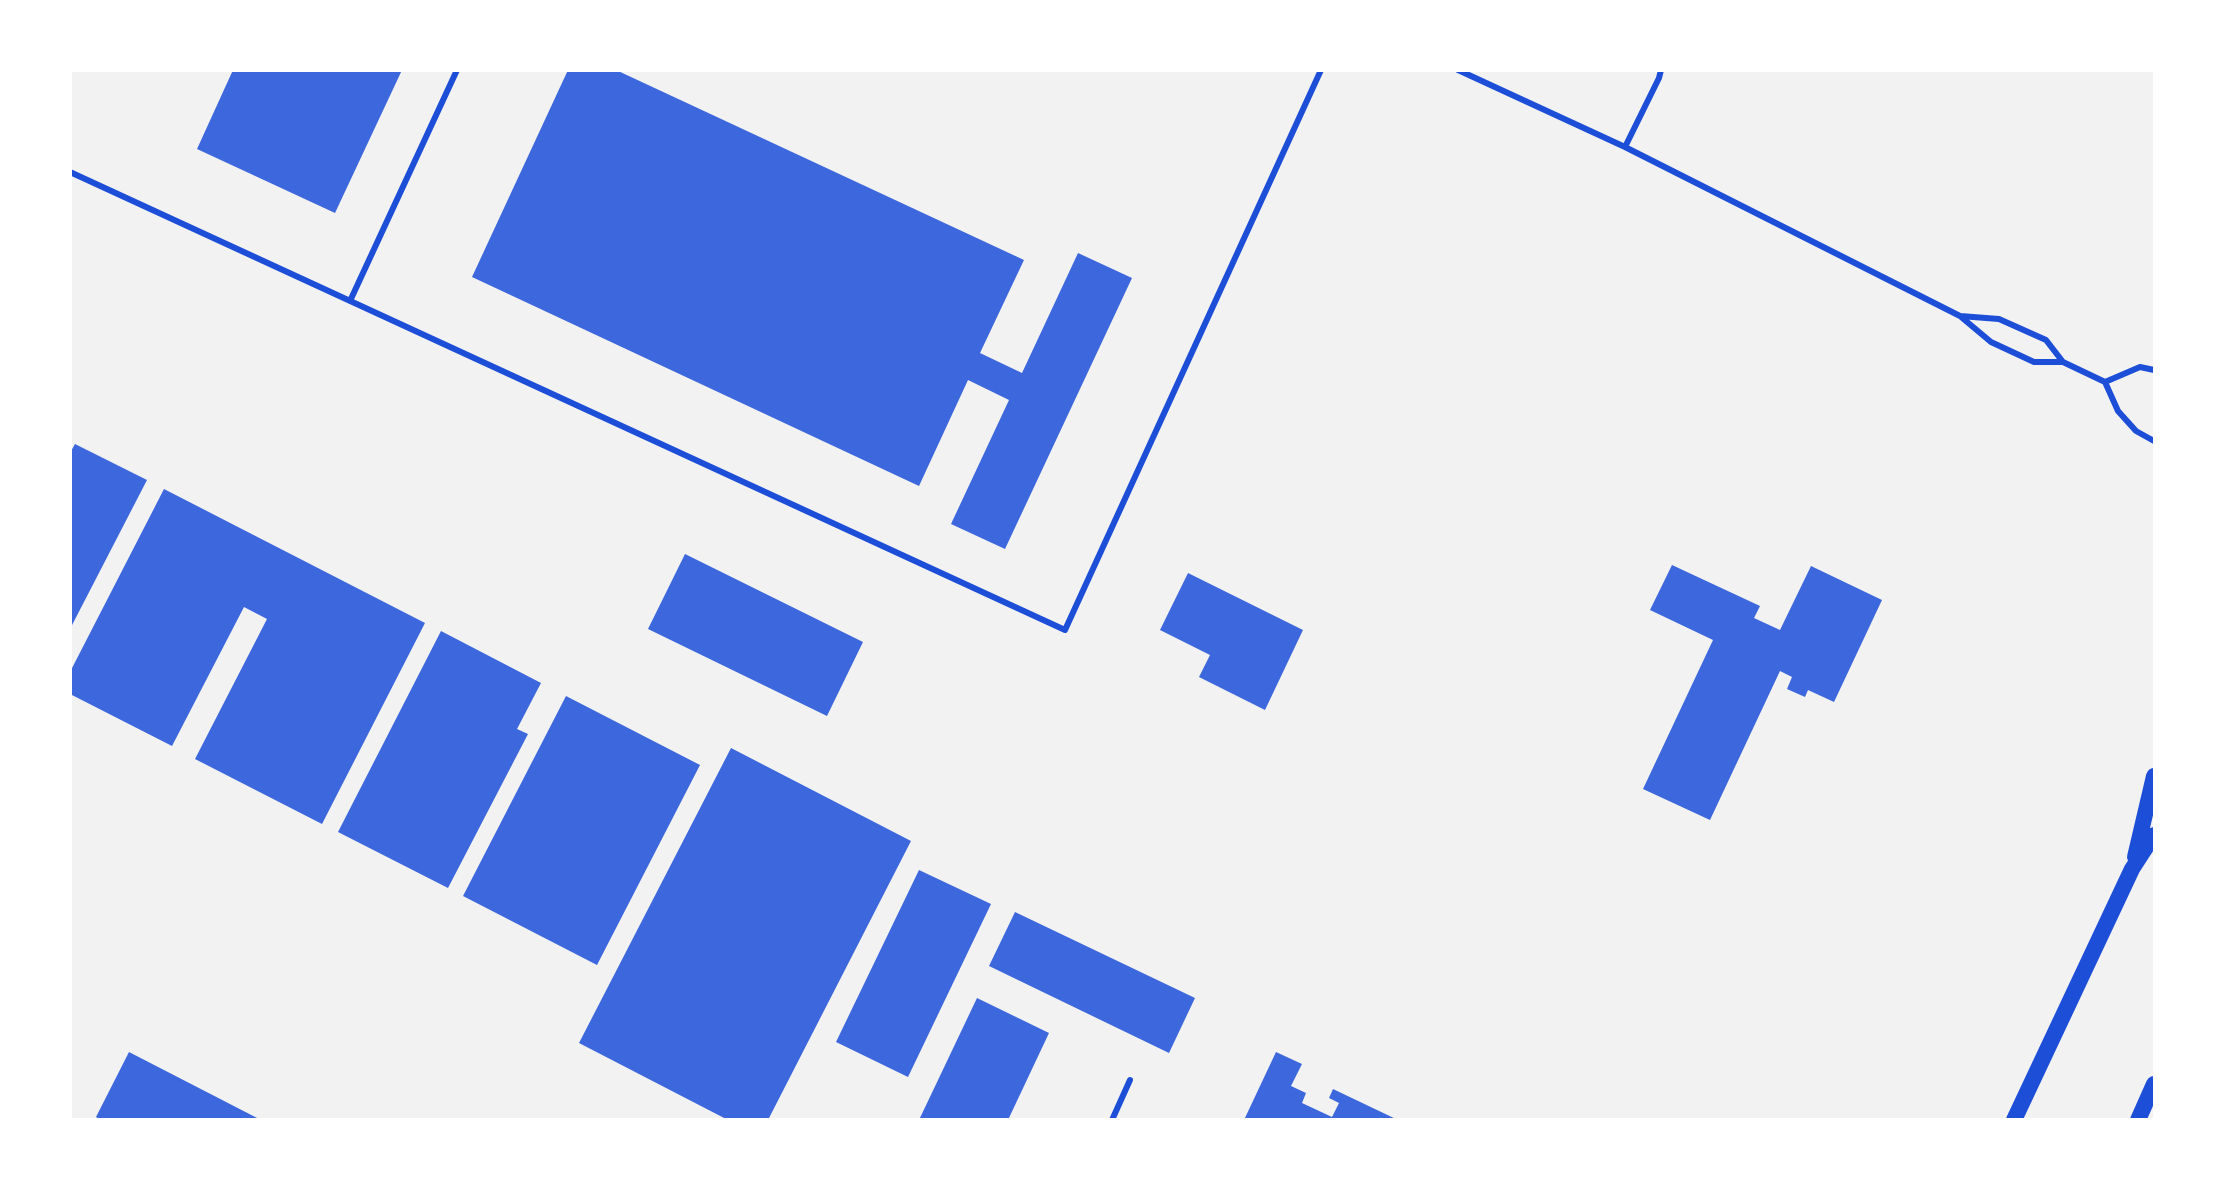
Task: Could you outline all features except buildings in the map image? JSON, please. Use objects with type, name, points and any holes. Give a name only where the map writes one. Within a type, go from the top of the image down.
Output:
[{"type":"highway","points":[[2132,869],[2154,776]]},
{"type":"highway","points":[[2014,1119],[2132,869],[2154,835]]},
{"type":"highway","points":[[2138,1119],[2154,1084]]},
{"type":"street","points":[[350,300],[457,70]]},
{"type":"street","points":[[70,172],[1065,630],[1322,70]]},
{"type":"street","points":[[1458,70],[1625,147],[1960,316],[1991,342],[2034,362],[2063,362],[2105,382],[2118,411],[2136,431],[2154,441]]},
{"type":"street","points":[[1625,147],[1661,70]]},
{"type":"street","points":[[1960,316],[1999,318],[2046,340],[2063,362]]},
{"type":"street","points":[[2105,382],[2140,367],[2154,370]]},
{"type":"street","points":[[1112,1119],[1130,1080]]}]
